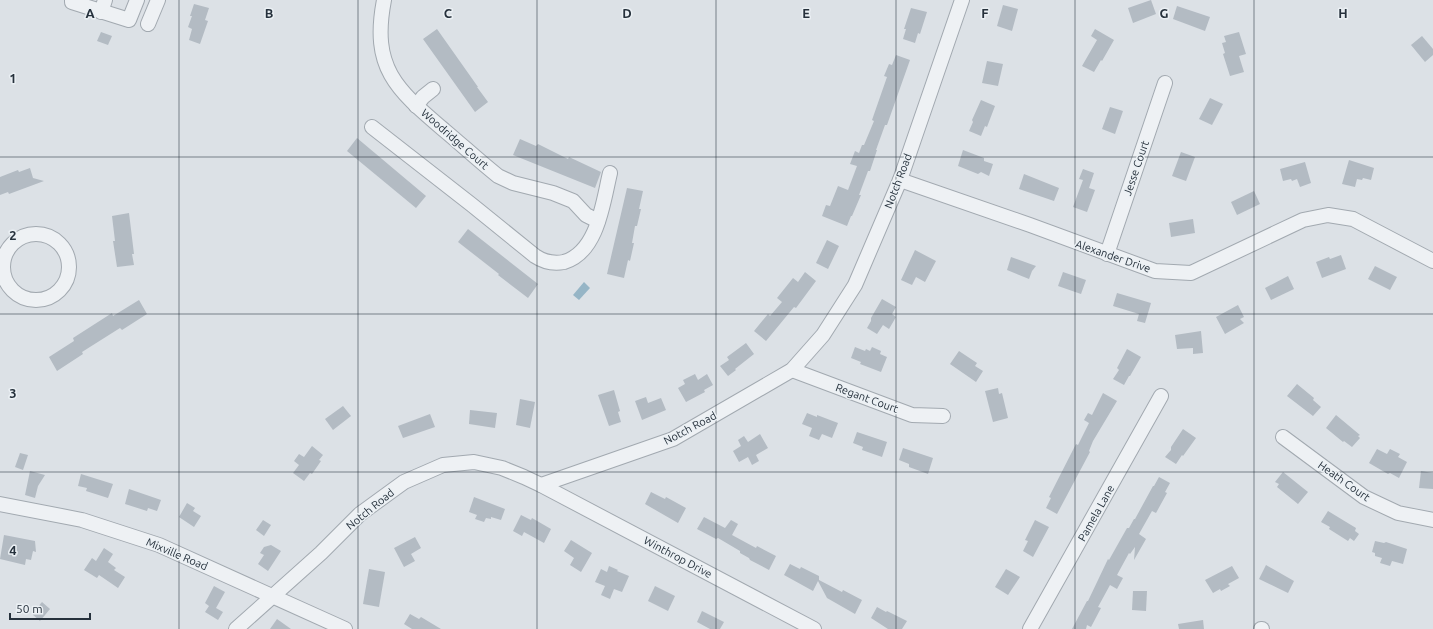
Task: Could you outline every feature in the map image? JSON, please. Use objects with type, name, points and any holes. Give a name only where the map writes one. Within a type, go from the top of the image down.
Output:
[{"type":"street","points":[[72,0],[72,2],[103,6],[129,20],[137,0]]},
{"type":"street","points":[[148,24],[158,0]]},
{"type":"street","name":"Woodridge Court","points":[[384,0],[380,28],[383,56],[397,85],[416,106],[498,176],[513,183],[553,193],[573,201],[586,215],[598,221]]},
{"type":"street","name":"Notch Road","points":[[236,629],[321,553],[360,514],[404,482],[443,464],[474,462],[502,468],[524,476],[541,485],[673,439],[792,370],[824,335],[855,285],[900,180],[962,0]]},
{"type":"street","name":"Jesse Court","points":[[1107,254],[1165,83]]},
{"type":"street","points":[[416,106],[422,97],[433,89]]},
{"type":"street","points":[[372,128],[541,260],[546,262],[562,262],[570,260],[586,247],[592,237],[598,221],[610,173]]},
{"type":"street","name":"Alexander Drive","points":[[900,180],[1030,225],[1155,271],[1191,273],[1303,220],[1328,215],[1353,219],[1433,261]]},
{"type":"street","points":[[38,234],[52,238],[63,249],[68,263],[66,279],[58,292],[44,299],[29,299],[22,297],[10,288],[4,275],[3,251],[14,242],[25,236],[38,234]]},
{"type":"street","name":"Regant Court","points":[[792,370],[912,415],[943,416]]},
{"type":"street","name":"Pamela Lane","points":[[1030,629],[1161,396]]},
{"type":"street","name":"Heath Court","points":[[1283,437],[1364,497],[1398,513],[1433,520]]},
{"type":"street","name":"Winthrop Drive","points":[[541,485],[814,629]]},
{"type":"street","name":"Mixville Road","points":[[0,504],[82,520],[159,545],[346,629]]},
{"type":"water","points":[[584,282],[590,288],[579,300],[573,295]]},
{"type":"building","points":[[1151,0],[1156,14],[1133,23],[1128,8]]},
{"type":"building","points":[[194,4],[209,8],[205,20],[208,21],[200,44],[189,40],[192,29],[188,27]]},
{"type":"building","points":[[1003,5],[1018,9],[1012,31],[997,26]]},
{"type":"building","points":[[1177,6],[1210,17],[1205,31],[1173,19]]},
{"type":"building","points":[[911,8],[927,12],[920,34],[918,33],[915,43],[903,39],[906,29],[904,29]]},
{"type":"building","points":[[437,29],[488,102],[475,112],[423,39]]},
{"type":"building","points":[[1095,29],[1114,40],[1094,72],[1082,66],[1097,40],[1091,36]]},
{"type":"building","points":[[101,32],[112,36],[108,45],[97,41]]},
{"type":"building","points":[[1239,32],[1246,54],[1239,56],[1244,72],[1230,76],[1223,54],[1225,53],[1222,43],[1226,42],[1224,36]]},
{"type":"building","points":[[1422,36],[1433,49],[1433,55],[1425,62],[1411,45]]},
{"type":"building","points":[[896,55],[910,60],[887,125],[885,125],[870,171],[868,171],[859,195],[861,195],[847,226],[822,216],[826,205],[830,206],[838,186],[848,190],[857,166],[850,164],[855,151],[859,153],[862,145],[864,145],[874,121],[872,120],[887,77],[884,76],[889,64],[892,65]]},
{"type":"building","points":[[987,61],[1003,64],[998,86],[982,83]]},
{"type":"building","points":[[1210,98],[1223,104],[1212,125],[1199,119]]},
{"type":"building","points":[[981,100],[995,106],[987,127],[985,126],[981,136],[969,131]]},
{"type":"building","points":[[1110,107],[1123,111],[1115,134],[1102,129]]},
{"type":"building","points":[[357,138],[426,196],[416,208],[347,151]]},
{"type":"building","points":[[520,139],[536,146],[538,144],[568,159],[569,157],[601,172],[595,188],[513,155]]},
{"type":"building","points":[[963,150],[984,158],[984,161],[993,164],[989,176],[981,172],[978,174],[958,166]]},
{"type":"building","points":[[1181,152],[1195,157],[1186,181],[1172,176]]},
{"type":"building","points":[[1349,160],[1374,168],[1371,180],[1363,178],[1362,180],[1357,179],[1355,187],[1342,184]]},
{"type":"building","points":[[1305,162],[1311,183],[1300,187],[1297,179],[1292,181],[1291,179],[1283,181],[1280,169]]},
{"type":"building","points":[[30,168],[33,178],[44,181],[9,194],[8,192],[0,195],[0,177],[18,170],[19,172]]},
{"type":"building","points":[[1083,169],[1094,173],[1089,188],[1095,190],[1087,212],[1073,207],[1083,180],[1079,179]]},
{"type":"building","points":[[1024,174],[1059,188],[1054,201],[1019,189]]},
{"type":"building","points":[[627,188],[643,191],[639,209],[641,209],[637,226],[635,226],[632,243],[634,243],[624,278],[607,274]]},
{"type":"building","points":[[1254,191],[1260,204],[1237,215],[1231,202]]},
{"type":"building","points":[[129,213],[134,265],[117,267],[113,241],[115,241],[112,216]]},
{"type":"building","points":[[1193,219],[1195,233],[1171,237],[1169,223]]},
{"type":"building","points":[[468,229],[538,284],[528,298],[458,242]]},
{"type":"building","points":[[827,240],[839,246],[828,269],[816,263]]},
{"type":"building","points":[[915,250],[936,261],[925,282],[916,277],[912,285],[901,280]]},
{"type":"building","points":[[1341,255],[1346,269],[1322,278],[1316,262],[1329,257],[1330,259]]},
{"type":"building","points":[[1011,257],[1036,266],[1029,279],[1007,270]]},
{"type":"building","points":[[1375,266],[1397,277],[1390,290],[1368,279]]},
{"type":"building","points":[[805,272],[816,281],[796,308],[794,307],[766,341],[754,331],[768,314],[770,316],[782,302],[777,298],[793,278],[798,282]]},
{"type":"building","points":[[1063,272],[1086,280],[1081,294],[1058,286]]},
{"type":"building","points":[[1288,276],[1294,289],[1271,300],[1265,288]]},
{"type":"building","points":[[1117,293],[1151,303],[1145,323],[1137,321],[1139,314],[1113,306]]},
{"type":"building","points":[[882,299],[896,307],[892,314],[896,317],[889,329],[883,325],[877,334],[867,328]]},
{"type":"building","points":[[139,300],[147,314],[122,330],[120,328],[82,352],[83,354],[57,371],[49,357],[74,341],[73,338],[112,313],[113,316]]},
{"type":"building","points":[[1238,305],[1244,317],[1240,319],[1244,323],[1225,334],[1216,317]]},
{"type":"building","points":[[1201,331],[1203,353],[1193,354],[1193,348],[1177,349],[1175,335]]},
{"type":"building","points":[[746,343],[754,354],[728,376],[720,366],[729,360],[727,357]]},
{"type":"building","points":[[855,347],[865,351],[866,349],[870,351],[872,347],[881,351],[880,354],[887,357],[881,372],[860,364],[861,362],[851,358]]},
{"type":"building","points":[[1127,349],[1141,357],[1124,385],[1113,379],[1119,370],[1117,368]]},
{"type":"building","points":[[959,351],[977,363],[975,366],[983,371],[976,382],[950,364]]},
{"type":"building","points":[[695,374],[698,380],[707,374],[713,385],[704,390],[705,392],[686,402],[678,388],[685,384],[683,380]]},
{"type":"building","points":[[1297,384],[1314,398],[1313,400],[1321,407],[1313,416],[1287,396]]},
{"type":"building","points":[[998,388],[999,394],[1002,393],[1008,418],[993,422],[985,391]]},
{"type":"building","points":[[614,390],[620,411],[618,412],[621,422],[609,426],[598,395]]},
{"type":"building","points":[[1103,393],[1117,401],[1093,441],[1089,451],[1090,452],[1057,514],[1046,508],[1051,498],[1049,497],[1076,444],[1078,445],[1089,423],[1084,420],[1088,413],[1092,415]]},
{"type":"building","points":[[646,397],[648,403],[661,398],[666,410],[642,420],[635,401]]},
{"type":"building","points":[[520,399],[535,402],[530,428],[516,425]]},
{"type":"building","points":[[343,406],[351,416],[333,430],[325,419]]},
{"type":"building","points":[[470,410],[497,413],[495,428],[469,424]]},
{"type":"building","points":[[807,413],[838,423],[832,438],[822,434],[819,440],[809,436],[812,428],[802,424]]},
{"type":"building","points":[[430,414],[435,427],[403,438],[398,426]]},
{"type":"building","points":[[1336,415],[1360,435],[1358,436],[1360,438],[1352,447],[1344,441],[1343,442],[1326,428]]},
{"type":"building","points":[[1183,429],[1196,438],[1176,464],[1165,457],[1171,450],[1171,447]]},
{"type":"building","points":[[857,432],[887,442],[882,457],[862,450],[863,447],[853,443]]},
{"type":"building","points":[[760,434],[768,448],[756,455],[759,461],[752,465],[748,457],[739,462],[733,451],[741,446],[738,440],[744,436],[748,442]]},
{"type":"building","points":[[312,446],[323,455],[319,460],[321,461],[312,474],[310,473],[304,481],[293,473],[299,465],[294,461],[299,454],[304,457]]},
{"type":"building","points":[[903,448],[933,458],[928,474],[909,467],[909,464],[899,460]]},
{"type":"building","points":[[1377,449],[1387,454],[1390,449],[1400,454],[1398,457],[1407,462],[1399,478],[1390,473],[1388,474],[1369,463]]},
{"type":"building","points":[[20,453],[28,455],[23,470],[15,467]]},
{"type":"building","points":[[30,471],[45,475],[38,486],[35,498],[25,495]]},
{"type":"building","points":[[1421,471],[1433,473],[1433,489],[1419,488]]},
{"type":"building","points":[[1283,472],[1308,492],[1298,504],[1277,487],[1279,484],[1275,482]]},
{"type":"building","points":[[81,474],[113,484],[108,498],[86,491],[87,488],[78,486]]},
{"type":"building","points":[[1159,477],[1170,483],[1165,492],[1167,493],[1156,513],[1152,511],[1139,534],[1146,539],[1134,560],[1135,547],[1130,554],[1129,553],[1117,575],[1123,578],[1117,589],[1110,585],[1098,607],[1101,608],[1091,627],[1087,625],[1086,629],[1072,629],[1088,601],[1108,559],[1109,560],[1127,528],[1129,528],[1135,519]]},
{"type":"building","points":[[129,489],[161,500],[157,511],[148,508],[147,511],[125,504]]},
{"type":"building","points":[[651,492],[665,499],[666,497],[686,508],[678,523],[645,504]]},
{"type":"building","points":[[474,497],[505,509],[501,520],[491,517],[491,519],[486,518],[484,522],[475,519],[477,515],[469,512]]},
{"type":"building","points":[[187,503],[195,508],[193,511],[201,516],[194,527],[179,517]]},
{"type":"building","points":[[1328,511],[1356,528],[1355,531],[1359,534],[1354,541],[1350,538],[1348,541],[1321,522]]},
{"type":"building","points":[[521,515],[531,520],[532,518],[551,529],[544,543],[524,532],[522,536],[513,531]]},
{"type":"building","points":[[704,517],[725,528],[731,520],[738,524],[732,535],[756,548],[757,546],[776,556],[769,570],[750,560],[740,553],[740,551],[718,538],[716,539],[697,529]]},
{"type":"building","points":[[263,520],[271,525],[264,536],[256,530]]},
{"type":"building","points":[[1035,520],[1049,527],[1033,557],[1023,551],[1028,541],[1025,540]]},
{"type":"building","points":[[4,535],[35,541],[36,552],[33,551],[31,560],[26,559],[25,565],[0,559]]},
{"type":"building","points":[[415,537],[421,548],[411,554],[415,561],[404,567],[394,548]]},
{"type":"building","points":[[571,540],[592,553],[581,572],[570,565],[574,558],[564,551]]},
{"type":"building","points":[[1375,541],[1386,542],[1407,549],[1403,564],[1392,561],[1390,566],[1380,563],[1382,558],[1375,556],[1375,553],[1372,552]]},
{"type":"building","points":[[271,545],[281,551],[268,571],[258,564],[264,555],[260,553],[264,547]]},
{"type":"building","points":[[104,548],[113,554],[108,562],[116,568],[114,570],[125,577],[118,588],[99,575],[97,578],[84,570],[92,558],[96,561]]},
{"type":"building","points":[[790,564],[800,569],[801,567],[819,576],[819,580],[862,600],[855,614],[827,598],[818,581],[813,591],[784,575]]},
{"type":"building","points":[[1266,565],[1294,581],[1288,593],[1259,579]]},
{"type":"building","points":[[609,566],[629,576],[622,592],[614,589],[610,599],[601,595],[605,586],[595,582],[601,569],[607,572]]},
{"type":"building","points":[[1232,566],[1239,578],[1228,584],[1230,586],[1213,593],[1205,580]]},
{"type":"building","points":[[369,569],[385,572],[379,607],[363,604]]},
{"type":"building","points":[[1006,569],[1020,577],[1008,595],[995,587]]},
{"type":"building","points":[[214,586],[225,592],[216,608],[223,612],[218,620],[205,612],[209,606],[205,603]]},
{"type":"building","points":[[655,586],[675,596],[668,611],[648,601]]},
{"type":"building","points":[[1133,591],[1147,591],[1146,611],[1132,610]]},
{"type":"building","points":[[42,602],[50,609],[40,621],[32,614]]},
{"type":"building","points":[[877,607],[907,621],[902,629],[888,629],[871,618]]},
{"type":"building","points":[[702,611],[724,622],[720,629],[710,629],[697,622]]},
{"type":"building","points":[[410,614],[419,619],[421,617],[441,629],[412,629],[404,624]]},
{"type":"building","points":[[277,619],[291,629],[270,629]]},
{"type":"building","points":[[1203,620],[1204,629],[1179,629],[1178,624]]}]
